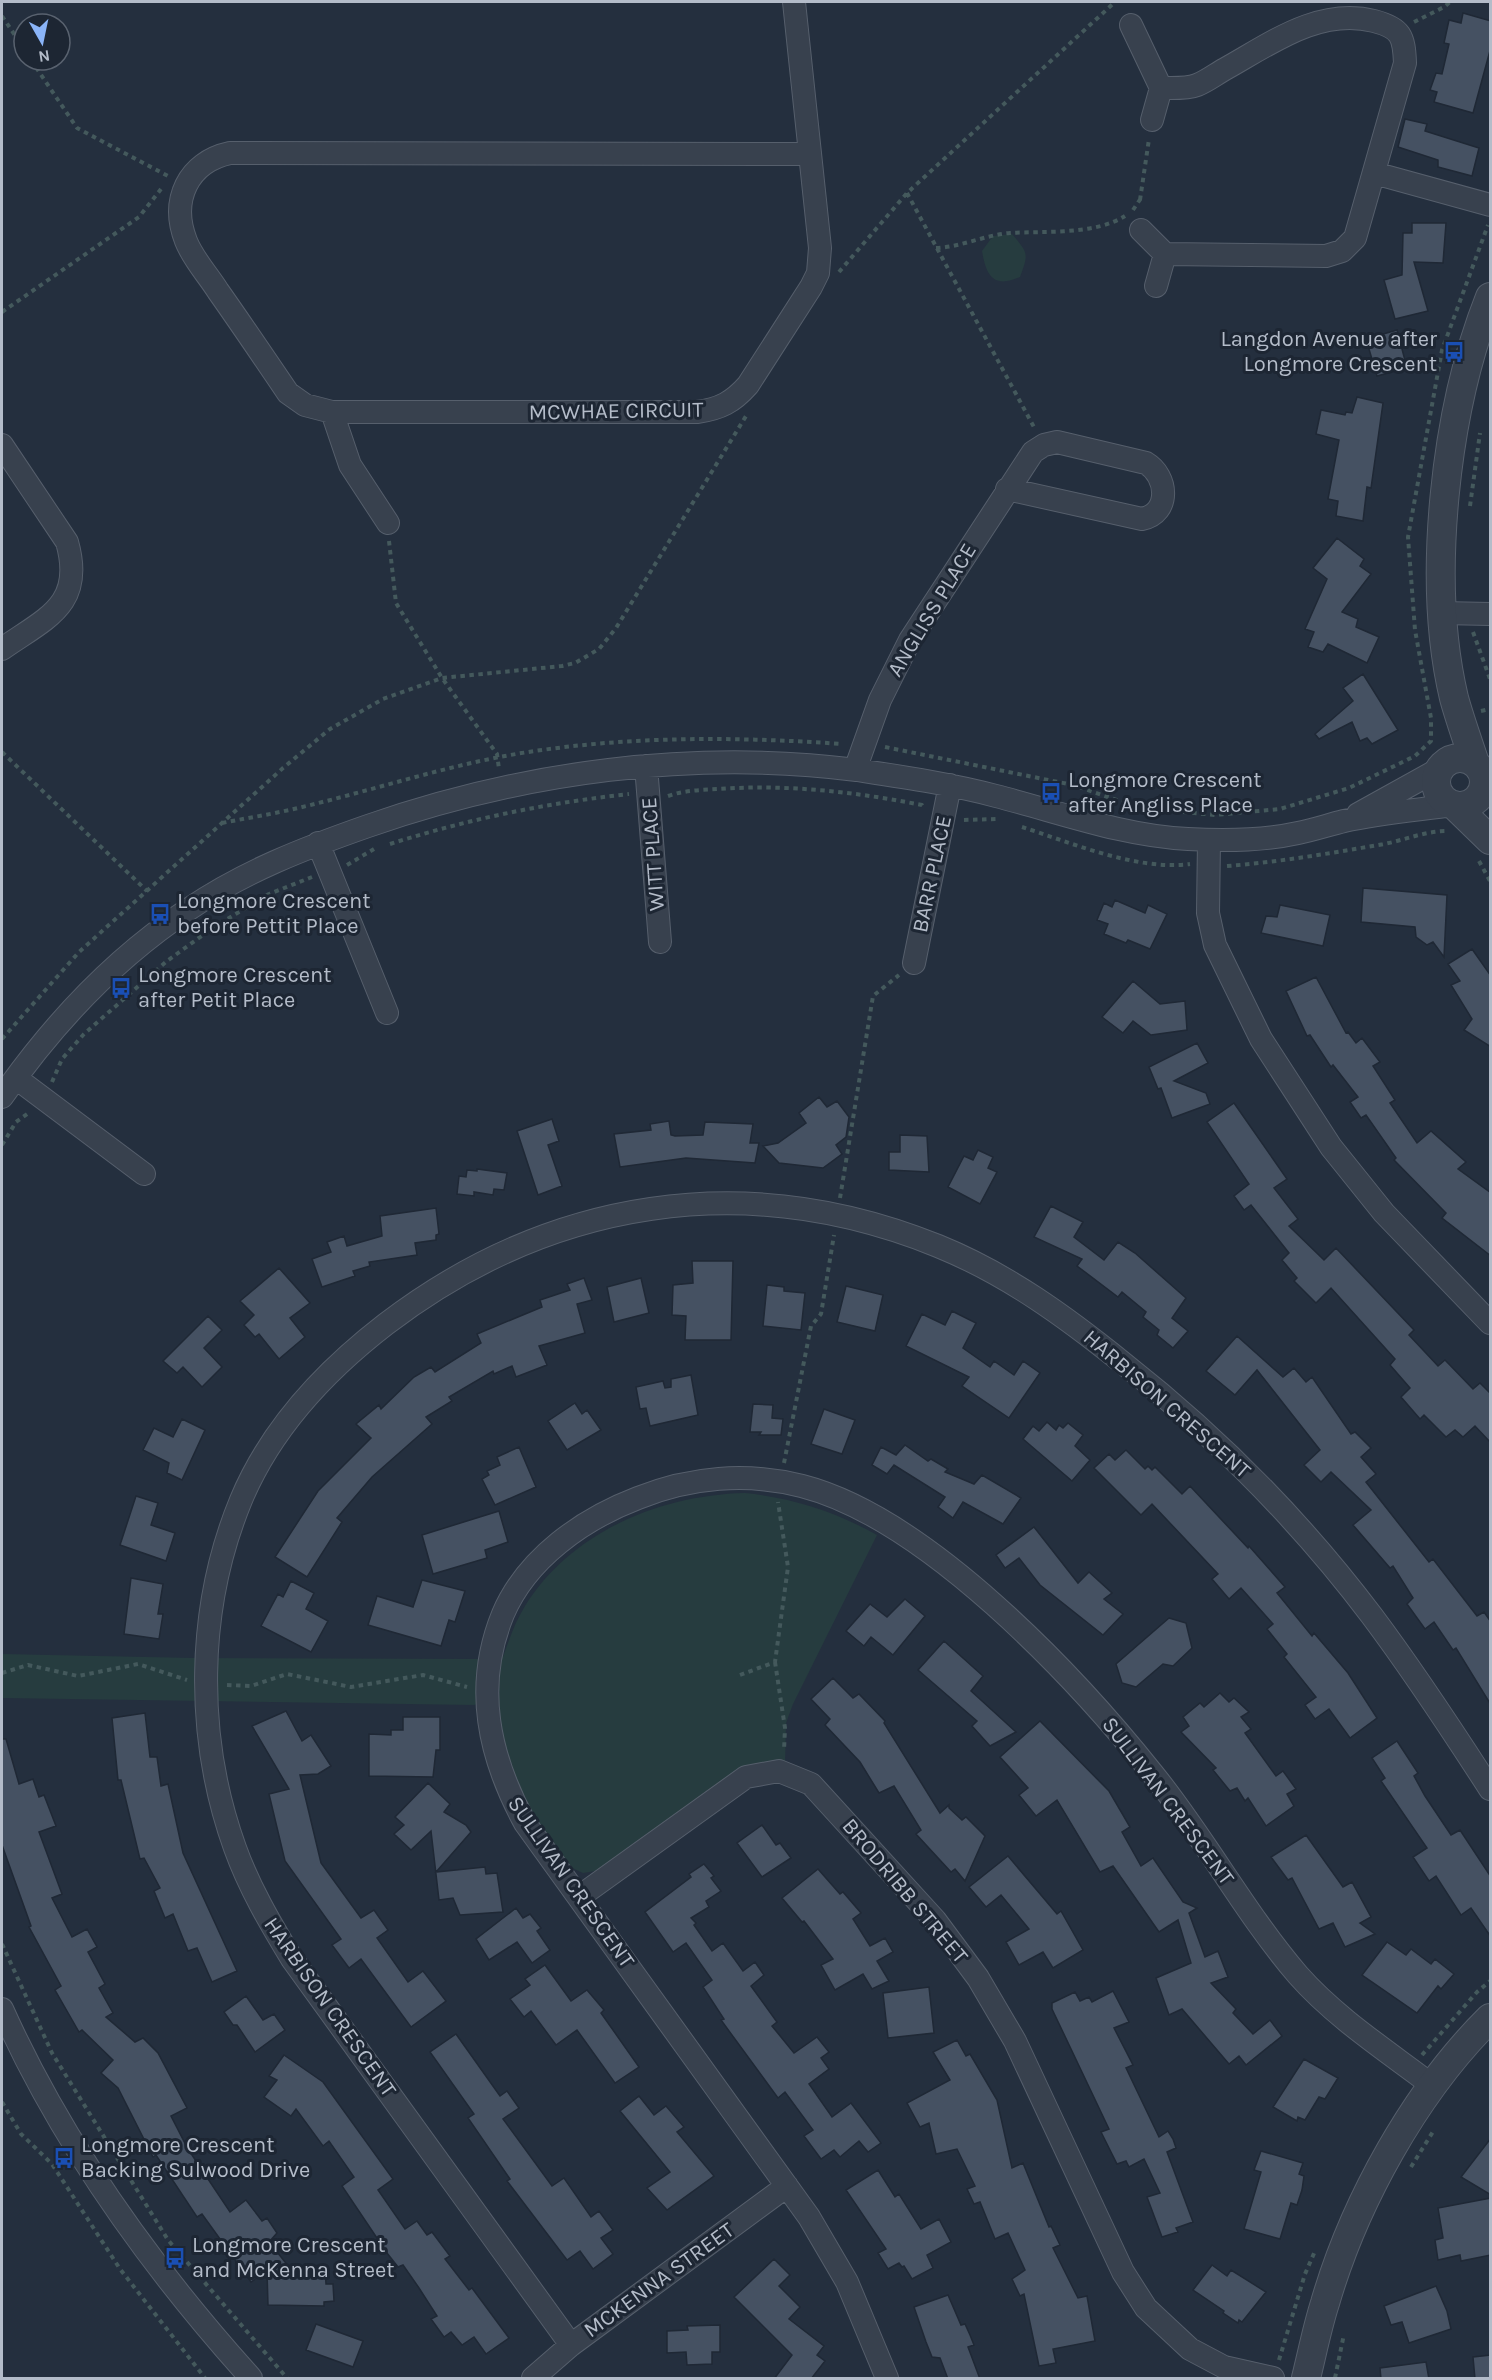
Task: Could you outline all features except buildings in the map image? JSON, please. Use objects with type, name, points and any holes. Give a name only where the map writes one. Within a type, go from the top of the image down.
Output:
[{"type":"street","name":"MCWHAE CIRCUIT","points":[[794,2],[820,248],[818,273],[748,385],[734,400],[717,410],[697,412],[332,412],[304,405],[288,393],[189,248],[181,216],[183,194],[179,181],[213,157],[230,153],[810,154]]},
{"type":"street","points":[[1142,230],[1165,254],[1326,256],[1342,251],[1355,238],[1405,63],[1405,43],[1398,30],[1391,25],[1367,19],[1334,18],[1288,33],[1196,86],[1161,88]]},
{"type":"street","points":[[1131,25],[1161,88],[1152,120]]},
{"type":"street","points":[[1374,173],[1489,215]]},
{"type":"street","points":[[1156,286],[1165,254]]},
{"type":"street","points":[[2,1097],[80,1000],[152,935],[232,882],[318,843],[425,806],[501,788],[601,771],[646,766],[777,763],[855,770],[950,785],[1127,831],[1209,840],[1261,839],[1295,834],[1346,820],[1454,814],[1476,800],[1484,786],[1454,697],[1442,613],[1445,495],[1456,419],[1489,305]]},
{"type":"street","points":[[332,412],[350,465],[388,523]]},
{"type":"street","points":[[1007,489],[1142,519],[1150,517],[1161,506],[1164,488],[1154,467],[1146,463],[1057,442],[1044,445]]},
{"type":"street","points":[[2,445],[67,542],[72,560],[70,586],[59,609],[2,649]]},
{"type":"street","name":"ANGLISS PLACE","points":[[855,770],[899,659],[1007,489],[1033,452],[1044,445]]},
{"type":"street","points":[[1442,613],[1491,614]]},
{"type":"street","points":[[1454,697],[1441,768],[1437,774],[1437,789],[1454,814],[1482,845]]},
{"type":"street","points":[[1346,820],[1454,759],[1461,758],[1483,781]]},
{"type":"street","name":"WITT PLACE","points":[[646,766],[660,942]]},
{"type":"street","name":"BARR PLACE","points":[[914,963],[950,785]]},
{"type":"street","points":[[1209,840],[1208,913],[1215,945],[1261,1039],[1306,1112],[1384,1213],[1491,1323]]},
{"type":"street","points":[[318,843],[387,1013]]},
{"type":"street","points":[[16,1078],[144,1174]]},
{"type":"street","name":"HARBISON CRESCENT","points":[[571,2345],[299,1969],[261,1908],[227,1824],[213,1764],[206,1683],[207,1642],[223,1553],[242,1498],[268,1448],[301,1402],[366,1339],[424,1295],[487,1258],[520,1244],[587,1221],[657,1207],[728,1203],[799,1208],[837,1215],[939,1247],[1007,1280],[1080,1328],[1159,1391],[1256,1482],[1340,1575],[1434,1703],[1491,1788]]},
{"type":"street","name":"SULLIVAN CRESCENT","points":[[887,2379],[847,2282],[787,2186],[525,1823],[505,1787],[492,1747],[487,1705],[489,1663],[507,1605],[528,1572],[554,1547],[619,1505],[663,1488],[708,1479],[754,1478],[800,1485],[846,1501],[889,1524],[961,1577],[1029,1637],[1093,1703],[1153,1774],[1267,1938],[1301,1979],[1338,2014],[1433,2086]]},
{"type":"street","name":"BRODRIBB STREET","points":[[579,1897],[746,1777],[779,1771],[811,1784],[935,1920],[978,1978],[1015,2041],[1123,2272],[1146,2308],[1190,2349],[1224,2367],[1273,2379]]},
{"type":"street","points":[[2,2009],[52,2106],[135,2238],[198,2319],[251,2379]]},
{"type":"street","points":[[1306,2379],[1325,2302],[1353,2224],[1380,2170],[1433,2086],[1491,2018]]},
{"type":"street","name":"MCKENNA STREET","points":[[533,2379],[571,2345],[787,2186]]},
{"type":"path","points":[[833,279],[907,193],[1115,2]]},
{"type":"path","points":[[1398,30],[1444,8],[1450,2]]},
{"type":"path","points":[[2,16],[12,31]]},
{"type":"path","points":[[2,312],[139,217],[179,181],[77,128],[39,72]]},
{"type":"path","points":[[1142,230],[1134,229],[1141,198],[1152,120]]},
{"type":"path","points":[[907,193],[1044,445]]},
{"type":"path","points":[[936,248],[953,247],[1008,233],[1043,234],[1110,223],[1128,214],[1141,198]]},
{"type":"path","points":[[222,823],[298,808],[426,773],[541,750],[645,740],[758,738],[898,748],[1073,785],[1140,808],[1215,815],[1280,809],[1349,788],[1415,756],[1431,741],[1431,718],[1415,630],[1408,537],[1442,350],[1489,215]]},
{"type":"path","points":[[2,1039],[79,952],[330,729],[383,699],[442,678],[562,666],[587,657],[598,649],[616,628],[752,407]]},
{"type":"path","points":[[1469,515],[1481,426]]},
{"type":"path","points":[[388,523],[396,603],[442,678],[498,759],[501,788]]},
{"type":"path","points":[[1474,636],[1491,680]]},
{"type":"path","points":[[2,752],[147,891]]},
{"type":"path","points":[[665,797],[680,792],[749,787],[824,791],[922,805],[927,814]]},
{"type":"path","points":[[341,868],[372,849],[432,830],[538,805],[629,794],[634,801]]},
{"type":"path","points":[[1227,866],[1314,857],[1399,841],[1433,831],[1454,814]]},
{"type":"path","points":[[959,820],[999,819],[1009,823]]},
{"type":"path","points":[[1020,826],[1106,854],[1155,863],[1189,864]]},
{"type":"path","points":[[1482,845],[1491,881]]},
{"type":"path","points":[[50,1088],[62,1059],[84,1034],[167,961],[214,927],[269,894],[315,876]]},
{"type":"path","points":[[784,1756],[785,1728],[775,1662],[788,1567],[777,1496],[811,1326],[821,1314],[873,996],[914,963]]},
{"type":"path","points":[[2,1145],[16,1122],[35,1109]]},
{"type":"path","points":[[740,1676],[775,1662]]},
{"type":"path","points":[[2,1673],[28,1665],[78,1676],[138,1664],[170,1677],[206,1683],[251,1686],[287,1674],[338,1687],[351,1687],[423,1675],[476,1687]]},
{"type":"path","points":[[2,1944],[52,2053],[168,2240],[286,2379]]},
{"type":"path","points":[[1425,2049],[1491,1981]]},
{"type":"path","points":[[2,2102],[21,2134],[52,2164],[120,2269],[205,2379]]},
{"type":"path","points":[[1408,2173],[1438,2124]]},
{"type":"path","points":[[1335,2379],[1346,2323]]},
{"type":"green space","points":[[1012,234],[1024,250],[1026,258],[1023,269],[1020,277],[1011,280],[997,280],[989,273],[982,251],[993,236]]},
{"type":"green space","points":[[745,1493],[780,1498],[829,1512],[877,1535],[793,1704],[786,1723],[785,1766],[601,1870],[583,1873],[570,1867],[543,1834],[511,1779],[496,1699],[474,1705],[2,1698],[2,1654],[194,1658],[479,1659],[503,1657],[521,1612],[544,1580],[567,1557],[592,1538],[620,1522],[650,1510],[713,1495]]},
{"type":"place","name":"Langdon Avenue after Longmore Crescent","points":[[1454,352]]},
{"type":"place","name":"Longmore Crescent after Angliss Place","points":[[1051,793]]},
{"type":"place","name":"Longmore Crescent before Pettit Place","points":[[160,914]]},
{"type":"place","name":"Longmore Crescent after Petit Place","points":[[121,988]]},
{"type":"place","name":"Longmore Crescent Backing Sulwood Drive","points":[[64,2158]]},
{"type":"place","name":"Longmore Crescent and McKenna Street","points":[[175,2258]]}]
